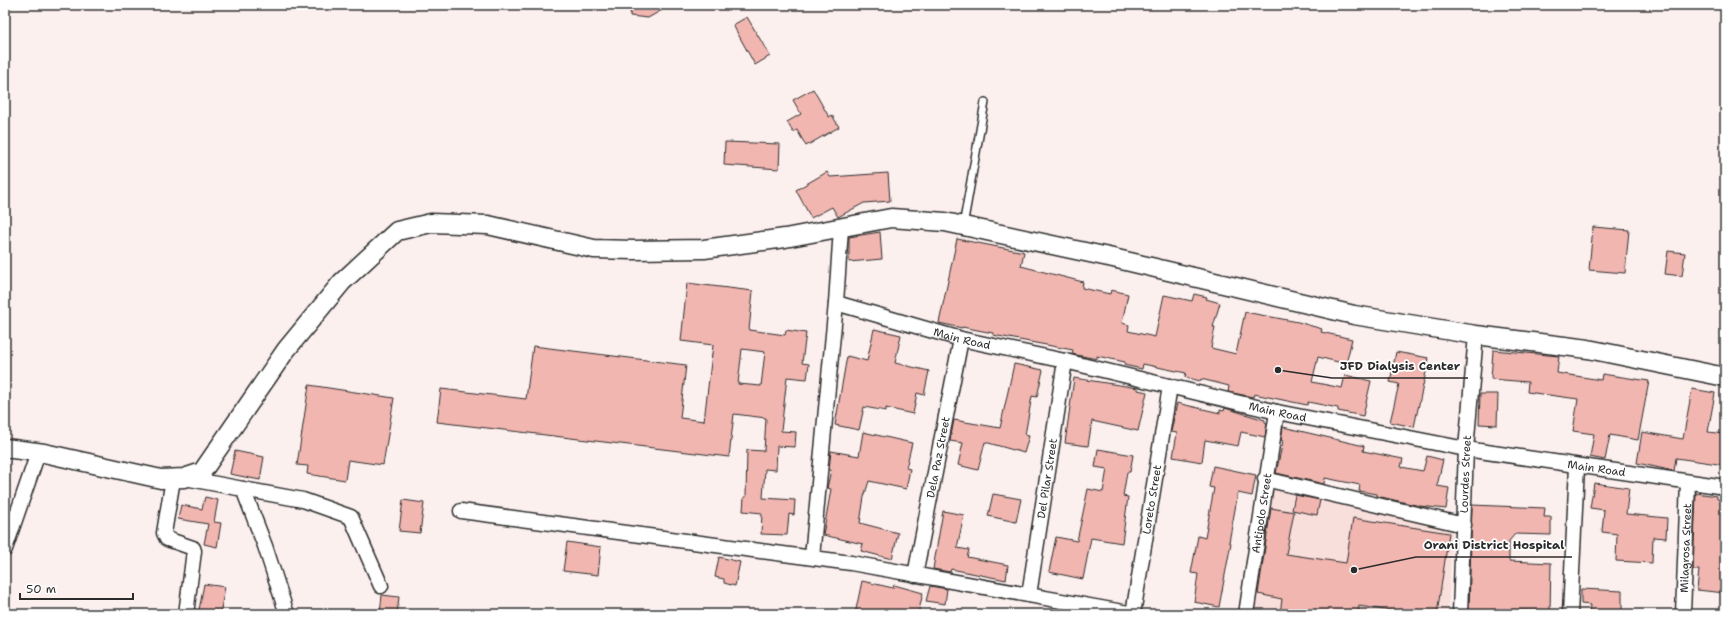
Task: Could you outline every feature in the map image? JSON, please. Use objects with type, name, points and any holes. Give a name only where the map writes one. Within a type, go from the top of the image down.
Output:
[{"type":"street","points":[[5,448],[38,453],[161,479],[179,478],[202,472],[286,350],[342,282],[397,231],[431,223],[488,225],[594,249],[633,250],[704,249],[841,228],[891,218],[945,222],[1113,258],[1354,315],[1476,335],[1588,349],[1725,377]]},
{"type":"street","points":[[812,557],[836,303],[841,228]]},
{"type":"street","name":"Main Road","points":[[836,303],[961,339],[1065,361],[1277,412],[1466,449],[1725,487]]},
{"type":"street","name":"Lourdes Street","points":[[1460,614],[1466,449],[1476,335]]},
{"type":"street","name":"Dela Paz Street","points":[[915,575],[961,339]]},
{"type":"street","name":"Del Pilar Street","points":[[1029,595],[1065,361]]},
{"type":"street","name":"Loreto Street","points":[[1133,614],[1170,386]]},
{"type":"street","name":"Antipolo Street","points":[[1246,614],[1265,479],[1277,412]]},
{"type":"street","points":[[5,549],[38,453]]},
{"type":"street","points":[[1570,614],[1577,466]]},
{"type":"street","points":[[179,478],[303,500],[351,517],[381,586]]},
{"type":"street","points":[[179,478],[164,533],[167,539],[193,548],[194,551],[186,614]]},
{"type":"street","points":[[1265,479],[1464,525]]},
{"type":"street","name":"Milagrosa Street","points":[[1683,614],[1688,482]]},
{"type":"street","points":[[243,489],[265,546],[287,614]]},
{"type":"street","points":[[461,511],[812,557],[1133,614]]},
{"type":"lane","points":[[963,226],[985,102]]},
{"type":"shaded area","points":[[1270,484],[1453,526],[1448,614],[1251,614]]},
{"type":"building","points":[[631,5],[671,5],[648,18],[630,16]]},
{"type":"building","points":[[747,17],[770,56],[755,65],[733,25]]},
{"type":"building","points":[[813,89],[829,117],[832,115],[839,127],[806,146],[797,130],[793,132],[787,122],[801,114],[793,100]]},
{"type":"building","points":[[725,142],[780,144],[779,169],[724,165]]},
{"type":"building","points":[[827,172],[830,177],[888,173],[890,201],[864,203],[838,217],[832,207],[811,218],[796,190]]},
{"type":"building","points":[[1593,227],[1629,230],[1625,273],[1589,270]]},
{"type":"building","points":[[880,232],[882,259],[849,262],[849,237]]},
{"type":"building","points":[[957,239],[1024,252],[1021,266],[1083,282],[1082,288],[1110,294],[1111,290],[1128,294],[1122,323],[1129,325],[1128,331],[1155,337],[1164,295],[1192,301],[1194,294],[1207,297],[1206,299],[1220,303],[1213,327],[1215,327],[1211,348],[1236,354],[1245,312],[1298,322],[1322,329],[1321,332],[1352,339],[1346,364],[1318,357],[1312,382],[1342,388],[1345,375],[1371,381],[1363,416],[1338,411],[1338,408],[1308,402],[1307,405],[1254,394],[1253,397],[1228,392],[1229,386],[1201,379],[1200,381],[1185,377],[1186,373],[1143,364],[1142,369],[1124,365],[1125,362],[1097,356],[1097,359],[1072,354],[1073,350],[939,323]]},
{"type":"building","points":[[1668,251],[1685,253],[1682,276],[1665,274]]},
{"type":"building","points":[[687,283],[753,291],[749,330],[785,335],[786,330],[806,333],[802,363],[809,364],[807,379],[787,377],[781,431],[796,432],[795,447],[777,446],[776,470],[765,469],[763,498],[795,500],[794,515],[789,514],[787,535],[761,534],[762,513],[743,511],[744,497],[746,497],[747,450],[764,451],[766,418],[734,414],[729,457],[437,422],[441,389],[526,399],[533,346],[686,365],[680,418],[704,421],[713,345],[681,341]],"holes":[[[742,349],[765,352],[761,386],[738,384]]]},
{"type":"building","points":[[874,329],[901,335],[895,363],[929,371],[924,395],[917,393],[913,414],[886,408],[886,411],[864,407],[859,430],[835,425],[847,356],[867,361]]},
{"type":"building","points":[[1493,350],[1559,356],[1557,373],[1601,380],[1602,374],[1649,381],[1638,440],[1610,435],[1605,460],[1590,457],[1594,434],[1573,431],[1578,399],[1527,392],[1528,382],[1491,379]]},
{"type":"building","points":[[1396,352],[1429,358],[1414,427],[1390,422],[1399,384],[1390,382]]},
{"type":"building","points":[[1014,364],[1043,370],[1037,397],[1032,396],[1025,435],[1029,436],[1024,453],[985,442],[978,470],[958,465],[963,443],[950,441],[954,420],[1000,428]]},
{"type":"building","points":[[1074,378],[1138,388],[1138,390],[1147,392],[1138,431],[1092,421],[1088,446],[1065,443]]},
{"type":"building","points":[[309,385],[394,398],[383,465],[348,460],[345,480],[307,474],[308,466],[297,465]]},
{"type":"building","points":[[1692,389],[1715,393],[1708,432],[1725,434],[1725,465],[1676,458],[1674,471],[1637,463],[1642,432],[1683,439]]},
{"type":"building","points":[[1480,394],[1498,394],[1497,425],[1479,424]]},
{"type":"building","points":[[1177,403],[1220,413],[1220,410],[1224,411],[1225,408],[1265,420],[1267,423],[1265,437],[1241,432],[1238,446],[1205,440],[1202,462],[1173,457],[1177,433],[1171,432]]},
{"type":"building","points":[[1283,427],[1364,446],[1363,451],[1403,459],[1401,467],[1423,471],[1427,456],[1443,460],[1437,486],[1449,488],[1446,509],[1420,506],[1377,496],[1377,494],[1359,491],[1360,485],[1325,478],[1324,484],[1276,473],[1283,441],[1281,440]]},
{"type":"building","points":[[863,432],[912,443],[906,468],[910,469],[906,489],[869,481],[864,497],[860,523],[898,533],[892,559],[861,551],[863,544],[823,535],[831,489],[827,488],[831,470],[829,470],[831,451],[859,456]]},
{"type":"building","points":[[1098,449],[1133,455],[1130,472],[1127,472],[1123,496],[1128,497],[1122,543],[1091,538],[1083,579],[1049,572],[1056,537],[1077,541],[1088,489],[1103,492],[1107,469],[1095,467]]},
{"type":"building","points":[[235,451],[264,457],[260,480],[230,474]]},
{"type":"building","points":[[1213,466],[1256,475],[1252,496],[1238,493],[1229,542],[1231,543],[1219,607],[1194,602],[1198,574],[1191,573],[1198,536],[1205,538],[1214,488],[1209,487]]},
{"type":"building","points":[[1594,483],[1629,488],[1626,514],[1667,518],[1666,538],[1653,537],[1652,563],[1616,561],[1617,534],[1602,532],[1604,510],[1590,508]]},
{"type":"building","points":[[1696,493],[1717,496],[1717,499],[1725,501],[1725,593],[1697,590],[1699,570],[1693,570]]},
{"type":"building","points":[[993,494],[1021,499],[1016,522],[988,516]]},
{"type":"building","points":[[1295,495],[1320,500],[1317,515],[1292,510]]},
{"type":"building","points":[[205,497],[218,500],[214,522],[221,523],[217,547],[204,544],[208,524],[178,519],[181,505],[202,509]]},
{"type":"building","points":[[403,500],[424,503],[420,533],[399,531]]},
{"type":"building","points":[[1472,505],[1545,508],[1544,517],[1551,517],[1551,535],[1515,534],[1509,541],[1509,561],[1551,563],[1550,611],[1505,610],[1505,613],[1469,611]]},
{"type":"building","points":[[1271,508],[1294,512],[1286,554],[1346,563],[1353,518],[1449,533],[1437,614],[1410,614],[1359,606],[1358,614],[1280,614],[1282,599],[1258,594]]},
{"type":"building","points":[[943,511],[964,515],[957,548],[969,550],[967,557],[1008,565],[1006,580],[951,569],[950,572],[933,569]]},
{"type":"building","points":[[567,542],[601,547],[598,575],[563,571]]},
{"type":"building","points":[[719,557],[740,562],[735,586],[724,583],[724,579],[715,577]]},
{"type":"building","points":[[862,581],[893,588],[894,585],[923,593],[918,614],[855,614]]},
{"type":"building","points":[[204,584],[225,587],[220,614],[199,610]]},
{"type":"building","points":[[930,586],[947,589],[945,604],[926,601]]},
{"type":"building","points":[[1581,589],[1622,591],[1622,614],[1589,613],[1590,605],[1581,604]]},
{"type":"building","points":[[382,595],[399,597],[397,614],[380,614]]},
{"type":"place","name":"JFD Dialysis Center","points":[[1278,370]]},
{"type":"place","name":"Orani District Hospital","points":[[1354,570]]}]
